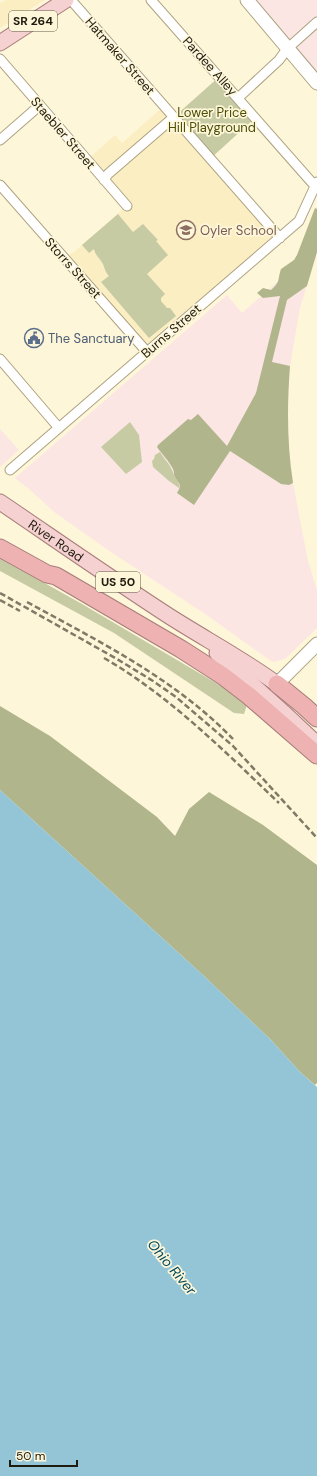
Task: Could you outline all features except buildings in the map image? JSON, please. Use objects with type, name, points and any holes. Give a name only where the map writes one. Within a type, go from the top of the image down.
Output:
[{"type":"highway","points":[[0,540],[52,570],[56,576]]},
{"type":"highway","points":[[0,548],[47,574],[56,576],[181,649],[222,676],[313,746]]},
{"type":"highway","name":"US 50","points":[[277,684],[317,718]]},
{"type":"main road","name":"SR 264","points":[[0,42],[66,0]]},
{"type":"main road","points":[[246,0],[317,83]]},
{"type":"main road","points":[[0,498],[14,511]]},
{"type":"main road","name":"River Road","points":[[0,502],[92,566],[192,631],[254,667],[277,684]]},
{"type":"main road","name":"River Road","points":[[192,631],[313,746]]},
{"type":"main road","points":[[277,684],[317,644]]},
{"type":"street","name":"Hatmaker Street","points":[[71,0],[280,238]]},
{"type":"street","name":"Pardee Alley","points":[[152,1],[316,184]]},
{"type":"street","points":[[238,98],[279,60],[287,49],[317,22]]},
{"type":"street","name":"Staebler Street","points":[[0,59],[39,106],[127,206]]},
{"type":"street","points":[[0,140],[39,106]]},
{"type":"street","points":[[104,180],[108,174],[174,117]]},
{"type":"street","name":"Burns Street","points":[[10,470],[299,221],[316,184]]},
{"type":"street","name":"Storrs Street","points":[[0,185],[146,352]]},
{"type":"street","points":[[1,361],[59,428]]},
{"type":"shaded area","points":[[6,0],[45,0],[0,28],[0,3]]},
{"type":"shaded area","points":[[247,0],[317,0],[317,83]]},
{"type":"shaded area","name":"Oyler School","points":[[164,106],[280,238],[147,352],[64,258],[74,252],[122,210],[123,207],[87,160],[115,135],[122,143]]},
{"type":"shaded area","points":[[317,247],[317,252],[300,308],[290,366],[287,413],[289,452],[293,483],[308,561],[317,590],[317,628],[285,659],[274,662],[54,512],[15,478],[227,295],[242,313]]},
{"type":"shaded area","points":[[0,429],[19,450],[0,467]]},
{"type":"green space","name":"Lower Price Hill Playground","points":[[220,76],[255,118],[210,159],[174,117]]},
{"type":"green space","points":[[315,208],[317,209],[317,252],[307,286],[287,300],[272,362],[290,366],[288,425],[293,483],[289,485],[281,484],[230,451],[194,505],[177,493],[180,485],[174,475],[170,463],[157,447],[188,419],[191,420],[198,414],[227,446],[256,393],[280,296],[263,298],[257,293],[263,288],[271,290],[278,283],[281,269],[294,260]]},
{"type":"green space","points":[[118,214],[133,232],[143,224],[158,240],[156,241],[168,255],[147,274],[165,294],[161,298],[161,301],[167,308],[170,308],[176,316],[149,338],[101,282],[109,276],[94,249],[89,253],[82,245]]},
{"type":"green space","points":[[130,422],[139,435],[142,462],[126,474],[101,447]]},
{"type":"green space","points":[[160,452],[171,468],[179,488],[153,467],[152,461],[155,455]]},
{"type":"green space","points":[[0,558],[82,604],[228,690],[247,705],[244,714],[234,713],[114,633],[0,571]]},
{"type":"green space","points":[[0,706],[50,736],[157,817],[175,836],[189,809],[209,792],[263,825],[317,865],[317,1083],[315,1085],[300,1072],[271,1040],[205,977],[0,790]]},
{"type":"water","name":"Ohio River","points":[[0,790],[205,977],[271,1040],[300,1072],[317,1087],[317,1476],[0,1476]]},
{"type":"railway","points":[[0,593],[117,659],[176,697],[233,746],[317,838]]},
{"type":"railway","points":[[0,600],[20,611]]},
{"type":"railway","points":[[27,602],[109,647],[162,680],[187,698],[233,739]]},
{"type":"railway","points":[[104,658],[151,689],[196,725],[279,803]]},
{"type":"place","name":"Oyler School","points":[[186,230]]},
{"type":"place","name":"The Sanctuary","points":[[34,338]]}]
